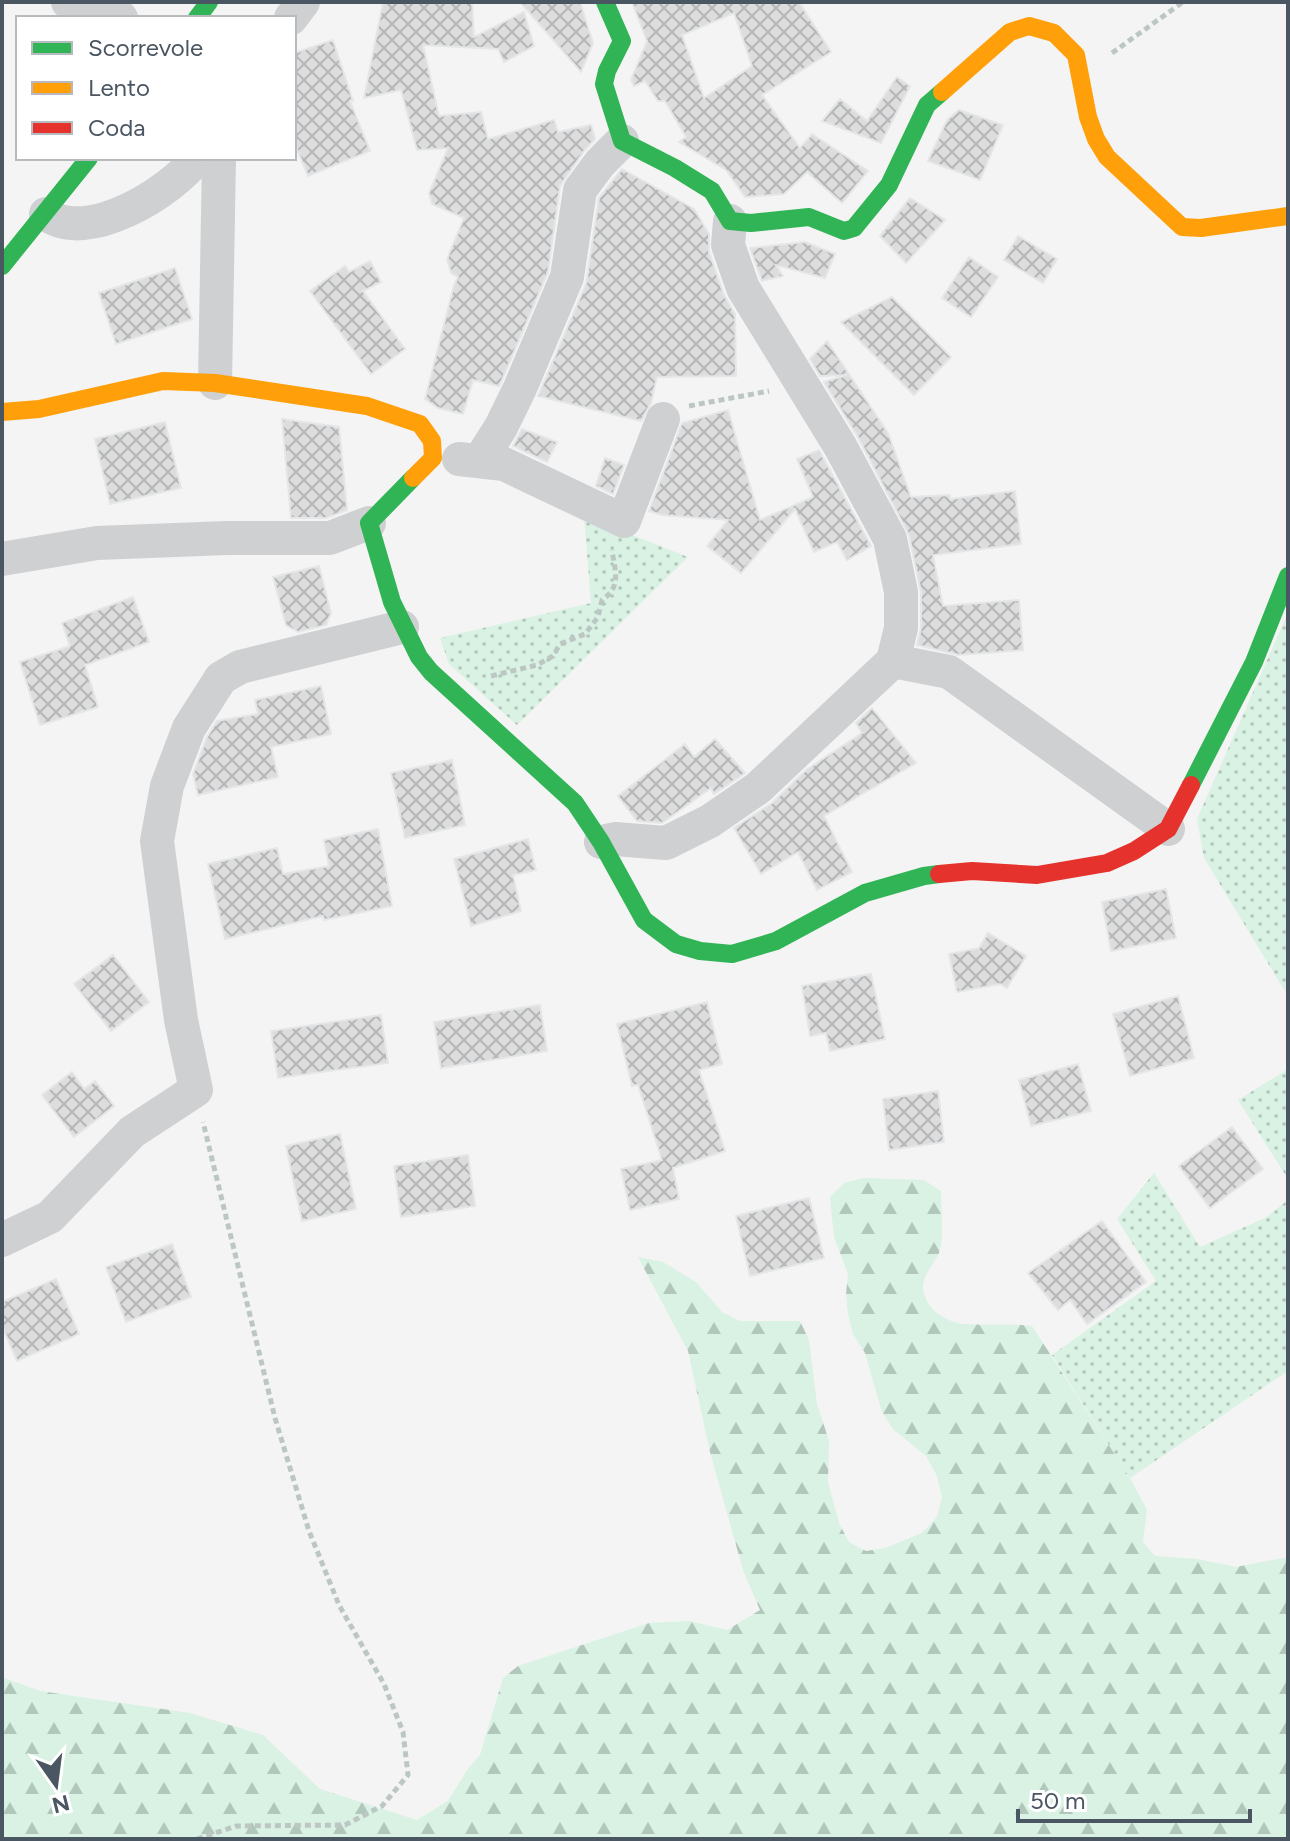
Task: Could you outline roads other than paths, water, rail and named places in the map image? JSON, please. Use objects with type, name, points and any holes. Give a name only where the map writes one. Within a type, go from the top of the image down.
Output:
[{"type":"street","points":[[68,2],[114,16]]},
{"type":"street","points":[[601,842],[615,839],[666,843],[710,821],[758,788],[893,661],[901,628],[901,592],[890,539],[840,446],[743,288],[728,245],[730,221],[712,191],[622,141],[604,84],[622,41],[605,2]]},
{"type":"street","points":[[730,221],[751,223],[809,217],[844,231],[854,228],[889,185],[927,105],[1010,32],[1029,26],[1054,33],[1076,55],[1088,117],[1107,157],[1182,227],[1201,228],[1288,216]]},
{"type":"street","points":[[480,460],[520,388],[567,277],[580,190],[622,141]]},
{"type":"street","points":[[2,266],[87,160]]},
{"type":"street","points":[[46,214],[56,221],[81,222],[101,220],[129,210],[152,196],[195,160]]},
{"type":"street","points":[[215,383],[219,160]]},
{"type":"street","points":[[2,412],[39,409],[163,381],[215,383],[367,406],[420,424],[432,441],[433,458]]},
{"type":"street","points":[[2,559],[97,543],[330,538],[369,523],[433,458],[504,464],[624,521],[663,419]]},
{"type":"street","points":[[369,523],[402,627],[415,654],[575,803],[601,842],[644,920],[676,944],[700,951],[732,954],[776,941],[865,893],[924,876],[972,871],[1037,875],[1107,863],[1134,851],[1168,829],[1254,662],[1288,576]]},
{"type":"street","points":[[2,1240],[50,1217],[132,1132],[196,1090],[181,1020],[157,841],[167,786],[189,728],[221,678],[240,667],[402,627]]},
{"type":"street","points":[[893,661],[949,672],[1168,829]]}]
